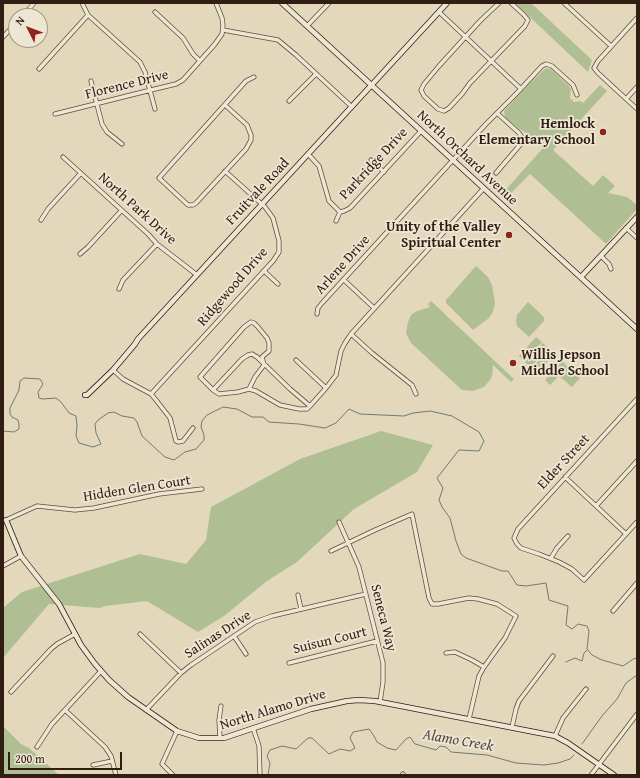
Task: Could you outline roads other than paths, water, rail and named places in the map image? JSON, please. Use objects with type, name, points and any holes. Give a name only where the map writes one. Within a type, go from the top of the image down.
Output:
[{"type":"street","points":[[82,3],[88,15],[140,62],[151,90],[155,109]]},
{"type":"street","points":[[216,3],[222,18],[223,30],[278,40],[352,107]]},
{"type":"street","name":"North Orchard Avenue","points":[[282,3],[637,329]]},
{"type":"street","points":[[308,26],[329,3]]},
{"type":"street","name":"Fruitvale Road","points":[[85,395],[113,370],[136,344],[138,339],[447,3]]},
{"type":"street","points":[[499,3],[480,21],[424,84],[421,90],[424,96],[438,109],[444,111],[449,108],[491,60],[525,26],[528,20],[511,3]]},
{"type":"street","points":[[564,3],[612,46]]},
{"type":"street","points":[[155,12],[183,38],[193,54],[200,61]]},
{"type":"street","points":[[439,12],[521,89]]},
{"type":"street","points":[[39,69],[88,15]]},
{"type":"street","points":[[637,18],[598,61],[594,68],[637,109]]},
{"type":"street","name":"Florence Drive","points":[[55,114],[180,82],[216,44],[223,30]]},
{"type":"street","name":"Arlene Drive","points":[[317,314],[318,308],[453,160],[542,66],[546,64],[552,66],[573,85],[577,95]]},
{"type":"street","points":[[289,101],[316,74]]},
{"type":"street","points":[[225,105],[247,125],[252,135],[248,146],[196,203],[191,206],[159,178],[246,81],[254,77]]},
{"type":"street","points":[[91,81],[104,129],[122,144]]},
{"type":"street","points":[[626,99],[637,87]]},
{"type":"street","points":[[496,173],[520,145],[523,139],[519,133],[497,113]]},
{"type":"street","name":"Parkridge Drive","points":[[308,154],[319,166],[329,202],[340,212],[350,208],[421,130]]},
{"type":"street","name":"North Park Drive","points":[[63,157],[148,234],[157,244],[197,276]]},
{"type":"street","points":[[371,160],[384,172]]},
{"type":"street","name":"Ridgewood Drive","points":[[151,394],[277,257],[280,246],[273,218],[269,211],[225,171]]},
{"type":"street","points":[[41,220],[81,173]]},
{"type":"street","points":[[264,365],[262,357],[270,351],[269,343],[258,327],[251,322],[244,327],[200,377],[219,394],[250,389],[280,405],[307,409],[336,375],[341,351],[351,334],[484,188]]},
{"type":"street","points":[[80,254],[121,211]]},
{"type":"street","points":[[336,220],[340,212]]},
{"type":"street","points":[[581,277],[637,217]]},
{"type":"street","points":[[626,228],[637,238]]},
{"type":"street","points":[[119,289],[123,280],[157,244]]},
{"type":"street","points":[[601,256],[609,264],[611,269]]},
{"type":"street","points":[[264,271],[278,284]]},
{"type":"street","points":[[344,280],[374,308]]},
{"type":"street","points":[[351,334],[412,385],[416,394]]},
{"type":"street","points":[[213,390],[242,359],[248,354],[252,354],[310,406]]},
{"type":"street","points":[[296,360],[326,388]]},
{"type":"street","points":[[250,389],[255,377],[264,365]]},
{"type":"street","points":[[113,370],[131,384],[151,394],[170,418],[176,441],[182,441],[193,428]]},
{"type":"street","name":"Elder Street","points":[[551,558],[524,550],[517,544],[514,538],[517,530],[637,399]]},
{"type":"street","points":[[596,506],[637,461]]},
{"type":"street","points":[[565,477],[626,534]]},
{"type":"street","name":"Hidden Glen Court","points":[[6,520],[37,506],[76,510],[94,508],[158,494],[202,489]]},
{"type":"street","points":[[331,551],[412,514],[429,598],[432,604],[469,598],[478,599],[497,604],[516,616],[500,645],[479,676],[469,719]]},
{"type":"street","name":"North Alamo Drive","points":[[6,520],[21,556],[59,604],[86,652],[101,671],[122,693],[177,731],[200,738],[220,738],[233,736],[311,709],[334,703],[359,700],[380,702],[555,736],[568,743],[614,775]]},
{"type":"street","name":"Seneca Way","points":[[339,522],[359,567],[383,663],[380,702]]},
{"type":"street","points":[[568,536],[557,548],[551,558],[572,570],[584,580],[637,522]]},
{"type":"street","points":[[3,566],[21,556]]},
{"type":"street","points":[[613,610],[637,584]]},
{"type":"street","name":"Salinas Drive","points":[[146,710],[181,673],[234,636],[261,620],[366,594]]},
{"type":"street","points":[[298,595],[302,609]]},
{"type":"street","points":[[12,692],[57,644],[75,634]]},
{"type":"street","points":[[140,634],[181,673]]},
{"type":"street","points":[[234,636],[246,654]]},
{"type":"street","name":"Suisun Court","points":[[289,663],[377,641]]},
{"type":"street","points":[[446,653],[455,652],[484,667]]},
{"type":"street","points":[[512,728],[519,701],[553,656]]},
{"type":"street","points":[[37,747],[52,724],[101,671]]},
{"type":"street","points":[[555,736],[563,718],[586,688]]},
{"type":"street","points":[[220,738],[219,720],[221,706]]},
{"type":"street","points":[[66,710],[109,752],[116,775]]},
{"type":"street","points":[[591,775],[637,714]]},
{"type":"street","points":[[253,728],[259,746],[260,775]]},
{"type":"street","points":[[173,775],[162,764],[177,731]]},
{"type":"street","points":[[93,765],[112,761]]},
{"type":"waterway","name":"Alamo Creek","points":[[3,431],[14,432],[19,429],[18,420],[12,417],[10,414],[10,408],[19,390],[20,381],[24,378],[40,379],[43,384],[38,392],[39,398],[56,398],[69,413],[76,416],[76,436],[79,443],[93,447],[101,444],[96,433],[95,424],[108,413],[114,412],[122,416],[134,418],[142,436],[165,457],[174,460],[185,452],[196,449],[204,440],[201,427],[202,421],[207,415],[223,407],[237,409],[252,417],[263,417],[269,422],[299,424],[325,428],[336,423],[349,409],[360,414],[404,416],[413,413],[430,411],[452,416],[479,432],[484,441],[479,451],[459,450],[437,478],[443,488],[439,500],[450,518],[461,554],[466,558],[502,571],[508,571],[517,585],[526,586],[546,583],[549,600],[568,606],[566,625],[572,629],[578,624],[587,626],[589,631],[587,649],[592,655],[602,660],[623,666],[635,658],[637,660]]},
{"type":"waterway","points":[[566,662],[575,658],[582,661],[584,653],[587,650]]},
{"type":"waterway","name":"Alamo Creek","points":[[582,744],[602,716],[617,699],[626,683],[637,675]]},
{"type":"waterway","name":"Alamo Creek","points":[[268,775],[270,763],[267,756],[270,750],[282,746],[296,749],[308,738],[312,738],[329,754],[340,749],[350,751],[355,748],[350,738],[353,732],[369,729],[377,742],[387,748],[396,750],[406,739],[410,737],[415,744],[436,750],[440,746],[446,747],[451,752],[487,755],[516,763],[544,765],[558,763],[570,759],[574,755]]},
{"type":"place","name":"Hemlock Elementary School","points":[[603,132]]},
{"type":"place","name":"Unity of the Valley Spiritual Center","points":[[509,235]]},
{"type":"place","name":"Willis Jepson Middle School","points":[[513,363]]}]
